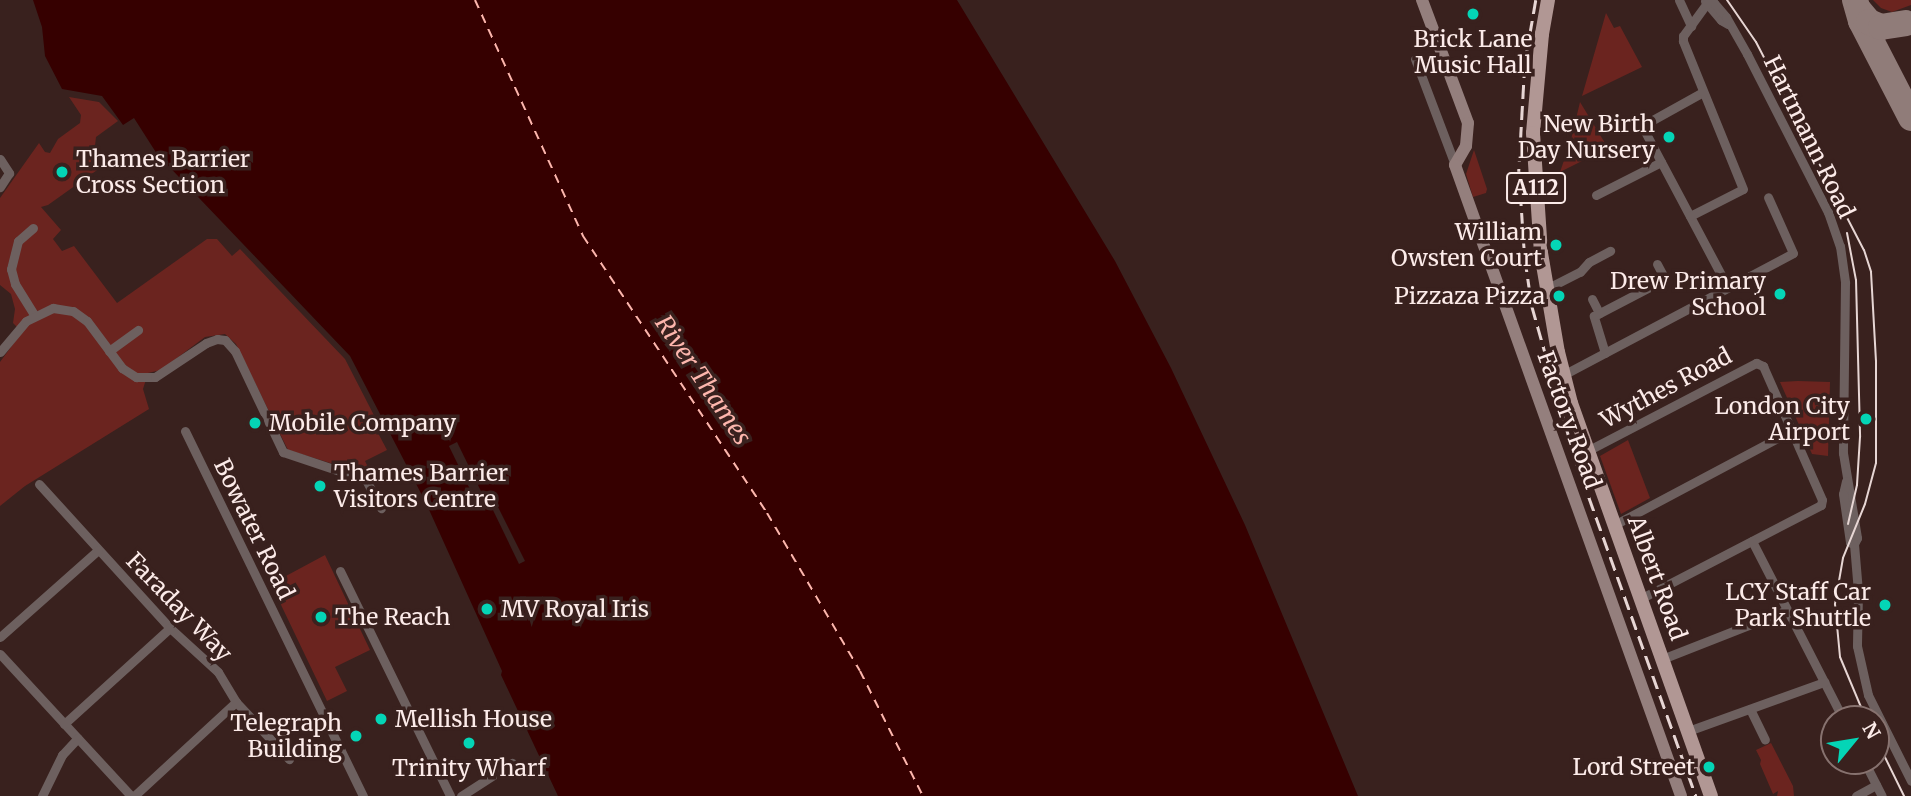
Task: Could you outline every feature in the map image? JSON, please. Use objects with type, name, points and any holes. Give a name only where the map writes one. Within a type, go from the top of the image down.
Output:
[{"type":"main road","name":"A112","points":[[1548,0],[1542,34],[1533,133],[1546,289],[1563,375]]},
{"type":"main road","name":"Albert Road","points":[[1563,375],[1587,451],[1711,796]]},
{"type":"street","points":[[1422,0],[1468,122],[1466,146],[1455,165]]},
{"type":"street","points":[[1679,0],[1691,26]]},
{"type":"street","points":[[1690,216],[1743,189],[1683,41],[1705,1]]},
{"type":"street","name":"Hartmann Road","points":[[1705,1],[1714,3],[1720,9],[1828,212],[1840,246],[1845,283],[1843,445],[1846,481],[1852,492],[1857,538],[1854,544],[1860,668],[1868,695],[1911,781]]},
{"type":"street","points":[[1685,9],[1699,15]]},
{"type":"street","name":"Factory Road","points":[[1415,59],[1681,796]]},
{"type":"street","points":[[1703,92],[1642,126],[1728,288]]},
{"type":"street","points":[[0,159],[9,173],[0,187]]},
{"type":"street","points":[[1596,195],[1661,162]]},
{"type":"street","points":[[1563,375],[1793,253],[1768,197]]},
{"type":"street","points":[[32,316],[15,284],[11,269],[18,241],[33,228]]},
{"type":"street","points":[[1546,289],[1580,272],[1589,262],[1610,251]]},
{"type":"street","points":[[1605,353],[1594,316],[1665,279],[1657,264]]},
{"type":"street","points":[[1592,299],[1599,313]]},
{"type":"street","points":[[0,352],[32,316],[53,308],[73,312],[87,321],[129,374],[146,378],[164,372],[212,340],[225,340],[235,351],[285,454],[366,480],[381,508]]},
{"type":"street","points":[[109,351],[138,330]]},
{"type":"street","name":"Wythes Road","points":[[1587,451],[1756,363],[1763,366],[1791,431]]},
{"type":"street","name":"Bowater Road","points":[[185,431],[363,796]]},
{"type":"street","points":[[1614,525],[1791,431],[1822,500],[1821,505],[1640,599]]},
{"type":"street","name":"Faraday Way","points":[[39,484],[170,628],[218,672],[236,702],[289,759]]},
{"type":"street","points":[[1752,541],[1836,705]]},
{"type":"street","points":[[0,637],[98,550]]},
{"type":"street","points":[[340,570],[450,796]]},
{"type":"street","points":[[1662,659],[1787,610]]},
{"type":"street","points":[[64,724],[170,628]]},
{"type":"street","points":[[0,654],[132,796],[236,702]]},
{"type":"street","points":[[1688,731],[1824,682]]},
{"type":"street","points":[[1749,709],[1765,740]]},
{"type":"street","points":[[42,796],[58,761],[78,738]]},
{"type":"street","points":[[461,796],[512,763]]},
{"type":"street","points":[[1871,775],[1882,796]]},
{"type":"street","points":[[1856,796],[1876,785]]},
{"type":"shaded area","points":[[1873,0],[1911,0],[1911,5],[1892,12],[1881,8]]},
{"type":"shaded area","points":[[1606,13],[1614,28],[1620,26],[1642,67],[1582,96]]},
{"type":"shaded area","points":[[69,97],[99,102],[118,121],[96,137],[95,146],[88,151],[100,168],[48,205],[41,207],[61,230],[53,239],[62,251],[74,246],[117,303],[207,239],[217,239],[232,256],[240,249],[345,359],[380,427],[378,433],[387,450],[365,461],[368,467],[366,474],[288,450],[236,344],[225,334],[205,337],[161,370],[148,373],[143,389],[149,409],[25,486],[0,506],[0,362],[22,332],[13,323],[15,309],[11,294],[0,285],[0,198],[39,143],[45,152],[50,153],[58,139],[80,123],[81,115]]},
{"type":"shaded area","points":[[1580,102],[1608,148],[1560,172],[1571,140]]},
{"type":"shaded area","points":[[1474,150],[1487,189],[1486,193],[1473,197],[1466,174]]},
{"type":"shaded area","points":[[1780,382],[1830,382],[1828,456],[1812,454]]},
{"type":"shaded area","points":[[1628,440],[1650,498],[1621,514],[1600,456]]},
{"type":"shaded area","name":"The Reach","points":[[325,555],[370,650],[335,667],[347,691],[327,701],[271,584]]},
{"type":"shaded area","points":[[1771,743],[1793,786],[1794,796],[1777,796],[1778,791],[1773,794],[1756,750]]},
{"type":"water","name":"River Thames","points":[[33,0],[957,0],[1115,261],[1171,368],[1245,525],[1358,796],[558,796],[501,675],[502,671],[426,503],[350,356],[157,154],[134,118],[123,125],[102,96],[62,89],[45,56],[42,27]]},
{"type":"pier","points":[[457,442],[483,495],[475,499],[449,446]]},
{"type":"pier","points":[[496,503],[525,561],[519,564],[491,506]]},
{"type":"ferry route","points":[[475,0],[583,236],[767,513],[860,671],[923,796]]},
{"type":"taxiway","points":[[1855,0],[1861,21],[1911,118]]},
{"type":"taxiway","points":[[1859,10],[1869,22],[1881,27],[1906,23]]},
{"type":"tram line","points":[[1727,0],[1756,42],[1864,250],[1871,272],[1876,361],[1876,463],[1865,504],[1843,558],[1835,604],[1840,657],[1860,705]]},
{"type":"tram line","points":[[1847,233],[1856,280],[1860,437],[1857,485],[1848,524]]},
{"type":"tram line","points":[[1890,768],[1904,796]]},
{"type":"railway","points":[[1536,0],[1525,64],[1519,171],[1525,258],[1532,306],[1575,458],[1696,796]]},
{"type":"place","name":"Brick Lane Music Hall","points":[[1473,14]]},
{"type":"place","name":"New Birth Day Nursery","points":[[1669,137]]},
{"type":"place","name":"Thames Barrier Cross Section","points":[[62,172]]},
{"type":"place","name":"William Owsten Court","points":[[1556,245]]},
{"type":"place","name":"Drew Primary School","points":[[1780,294]]},
{"type":"place","name":"Pizzaza Pizza","points":[[1559,296]]},
{"type":"place","name":"London City Airport","points":[[1866,419]]},
{"type":"place","name":"Mobile Company","points":[[255,423]]},
{"type":"place","name":"Thames Barrier Visitors Centre","points":[[320,486]]},
{"type":"place","name":"LCY Staff Car Park Shuttle","points":[[1885,605]]},
{"type":"place","name":"MV Royal Iris","points":[[487,609]]},
{"type":"place","name":"The Reach","points":[[321,617]]},
{"type":"place","name":"Mellish House","points":[[381,719]]},
{"type":"place","name":"Telegraph Building","points":[[356,736]]},
{"type":"place","name":"Trinity Wharf","points":[[469,743]]},
{"type":"place","name":"Lord Street","points":[[1709,767]]}]
